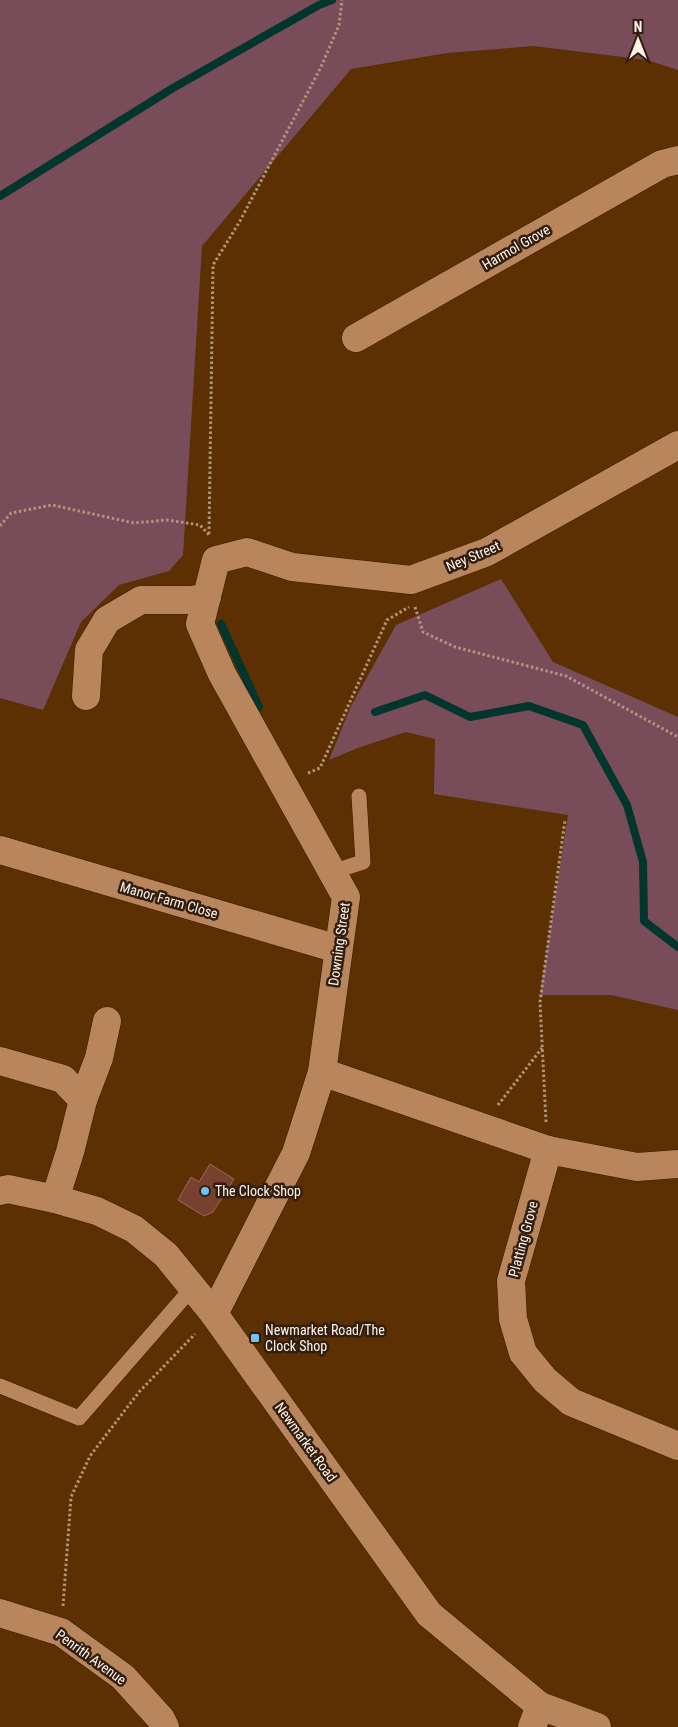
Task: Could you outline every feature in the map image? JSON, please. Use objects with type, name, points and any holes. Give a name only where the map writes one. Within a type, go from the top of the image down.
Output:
[{"type":"street","name":"Harmol Grove","points":[[356,338],[662,164],[678,160]]},
{"type":"street","name":"Ney Street","points":[[239,554],[292,566],[411,580],[487,552],[678,445]]},
{"type":"street","name":"Downing Street","points":[[214,1314],[296,1153],[322,1072],[346,897],[222,674],[200,624],[216,560],[239,554]]},
{"type":"street","points":[[86,696],[89,650],[106,620],[141,600],[192,600],[207,597]]},
{"type":"street","name":"Manor Farm Close","points":[[0,850],[338,949]]},
{"type":"street","points":[[55,1199],[70,1152],[83,1100],[98,1058],[107,1021]]},
{"type":"street","points":[[0,1061],[64,1079],[83,1100]]},
{"type":"street","points":[[322,1072],[548,1150],[637,1166],[678,1164]]},
{"type":"street","name":"Platting Grove","points":[[548,1150],[511,1282],[513,1319],[523,1353],[545,1380],[571,1402],[678,1446]]},
{"type":"street","name":"Newmarket Road","points":[[0,1191],[8,1189],[55,1199],[97,1212],[134,1229],[166,1255],[214,1314],[429,1614],[536,1716],[597,1727]]},
{"type":"street","name":"Penrith Avenue","points":[[0,1613],[61,1632],[123,1677],[165,1727]]},
{"type":"lane","points":[[332,872],[363,862],[359,796]]},
{"type":"lane","points":[[0,1386],[79,1418],[193,1288]]},
{"type":"path","points":[[209,534],[213,265],[240,220],[320,67],[339,25],[342,0]]},
{"type":"path","points":[[0,526],[11,513],[52,505],[134,523],[167,520],[200,525],[209,534],[239,554]]},
{"type":"path","points":[[284,785],[320,768],[388,620],[414,604],[423,632],[455,647],[566,676],[678,737]]},
{"type":"path","points":[[548,1150],[540,1002],[565,820]]},
{"type":"path","points":[[481,1127],[542,1047]]},
{"type":"path","points":[[61,1632],[71,1497],[90,1456],[139,1392],[214,1314]]},
{"type":"shaded area","points":[[0,0],[678,0],[678,70],[647,60],[534,46],[447,53],[351,69],[202,246],[183,555],[169,571],[119,585],[81,622],[43,710],[0,698]]},
{"type":"shaded area","points":[[501,579],[553,662],[678,717],[678,1010],[611,995],[540,995],[568,815],[434,794],[435,739],[406,732],[329,760],[351,706],[396,625]]},
{"type":"building","name":"The Clock Shop","points":[[210,1164],[234,1179],[213,1212],[204,1216],[178,1200],[191,1177],[199,1182]]},
{"type":"waterway","points":[[0,196],[173,88],[319,5],[332,0]]},
{"type":"waterway","points":[[221,624],[259,707]]},
{"type":"waterway","points":[[375,712],[425,695],[470,717],[529,706],[583,725],[627,805],[643,862],[644,921],[678,947]]},
{"type":"place","name":"The Clock Shop","points":[[205,1191]]},
{"type":"place","name":"Newmarket Road/The Clock Shop","points":[[255,1338]]}]
